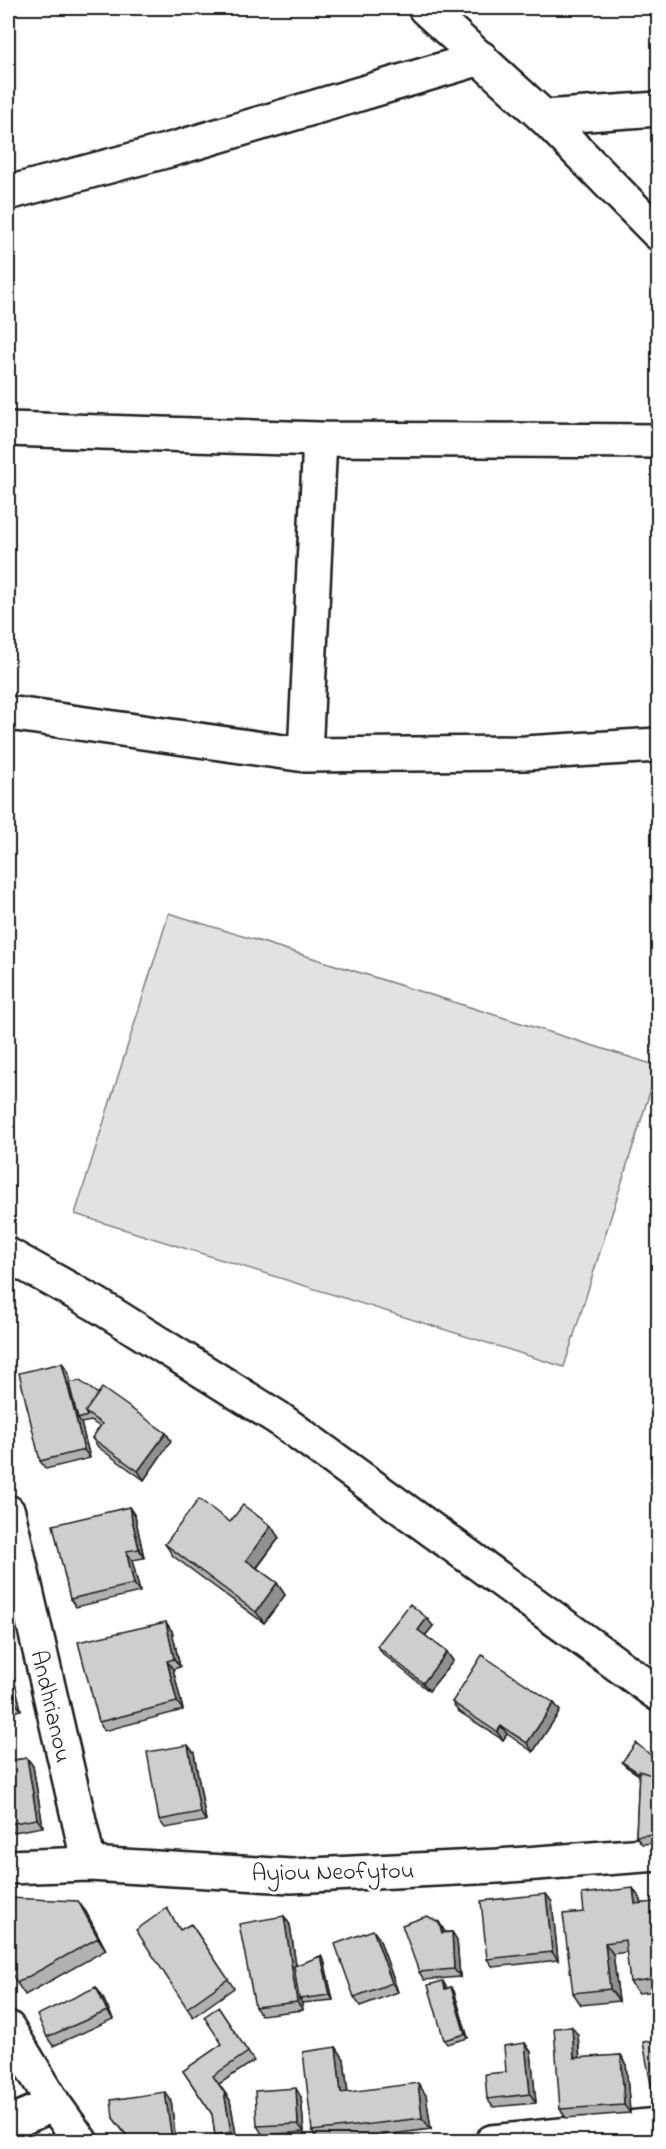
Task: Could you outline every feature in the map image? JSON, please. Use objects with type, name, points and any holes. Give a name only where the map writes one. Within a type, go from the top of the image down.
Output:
[{"type":"street","points":[[425,8],[544,117],[658,234]]},
{"type":"street","points":[[8,193],[177,148],[481,58]]},
{"type":"street","points":[[544,117],[658,109]]},
{"type":"street","points":[[8,429],[320,439],[658,441]]},
{"type":"street","points":[[306,756],[320,439]]},
{"type":"street","points":[[10,714],[306,756],[525,753],[658,745]]},
{"type":"street","points":[[8,1255],[96,1304],[278,1418],[658,1694]]},
{"type":"street","name":"Andhrianou","points":[[8,1512],[89,1864]]},
{"type":"street","name":"Ayiou Neofytou","points":[[8,1867],[89,1864],[291,1876],[498,1866],[658,1854]]},
{"type":"street","points":[[8,2028],[54,2104],[81,2142]]},
{"type":"street","points":[[8,2124],[54,2104]]},
{"type":"street","points":[[492,2142],[658,2125]]},
{"type":"path","points":[[8,936],[10,714]]},
{"type":"shaded area","points":[[169,913],[658,1066],[564,1367],[75,1214]]},
{"type":"building","points":[[62,1363],[84,1450],[40,1461],[19,1373]]},
{"type":"building","points":[[80,1381],[98,1394],[85,1412],[87,1416],[78,1419],[69,1383]]},
{"type":"building","points":[[102,1388],[166,1433],[138,1471],[92,1438],[102,1424],[85,1412]]},
{"type":"building","points":[[199,1499],[230,1522],[243,1505],[271,1526],[246,1560],[277,1583],[256,1612],[165,1544]]},
{"type":"building","points":[[129,1507],[139,1549],[126,1551],[134,1584],[70,1599],[53,1525]]},
{"type":"building","points":[[410,1604],[427,1618],[418,1630],[447,1652],[423,1683],[377,1646]]},
{"type":"building","points":[[166,1622],[174,1659],[167,1661],[177,1702],[99,1722],[78,1642]]},
{"type":"building","points":[[482,1655],[554,1703],[527,1743],[501,1726],[497,1732],[452,1702]]},
{"type":"building","points":[[8,1669],[15,1702],[8,1704]]},
{"type":"building","points":[[636,1743],[658,1761],[658,1777],[639,1771],[639,1773],[622,1762]]},
{"type":"building","points":[[188,1745],[200,1812],[159,1820],[147,1752]]},
{"type":"building","points":[[27,1758],[37,1819],[8,1824],[8,1761]]},
{"type":"building","points":[[639,1771],[658,1777],[658,1834],[636,1836]]},
{"type":"building","points":[[633,1888],[635,1904],[655,1902],[658,1978],[630,1982],[625,1940],[605,1943],[610,1989],[573,1993],[563,1914],[584,1912],[582,1894]]},
{"type":"building","points":[[546,1894],[552,1952],[487,1959],[481,1901]]},
{"type":"building","points":[[8,1898],[78,1901],[98,1938],[17,1983],[8,1966]]},
{"type":"building","points":[[167,1908],[180,1930],[191,1924],[228,1979],[187,2008],[136,1930]]},
{"type":"building","points":[[284,1916],[297,2002],[255,2007],[239,1924]]},
{"type":"building","points":[[427,1916],[439,1922],[442,1933],[452,1932],[454,1969],[419,1972],[402,1925]]},
{"type":"building","points":[[373,1930],[392,1983],[354,1997],[335,1944]]},
{"type":"building","points":[[321,1956],[330,1995],[299,1999],[294,1966]]},
{"type":"building","points":[[443,1981],[445,1989],[451,1987],[465,2034],[444,2040],[428,1985]]},
{"type":"building","points":[[96,1987],[107,2011],[47,2037],[37,2015]]},
{"type":"building","points":[[218,2007],[248,2052],[213,2076],[224,2092],[231,2132],[215,2135],[212,2114],[183,2071],[222,2044],[204,2017]]},
{"type":"building","points":[[572,2027],[574,2058],[621,2055],[624,2105],[560,2109],[554,2028]]},
{"type":"building","points":[[658,2039],[658,2088],[652,2090],[643,2042]]},
{"type":"building","points":[[525,2043],[530,2094],[487,2099],[485,2074],[506,2072],[504,2046]]},
{"type":"building","points":[[336,2047],[341,2093],[418,2083],[422,2118],[312,2131],[303,2052]]},
{"type":"building","points":[[296,2088],[298,2124],[257,2126],[255,2091]]},
{"type":"building","points":[[165,2092],[172,2140],[132,2142],[113,2118],[111,2100]]}]
